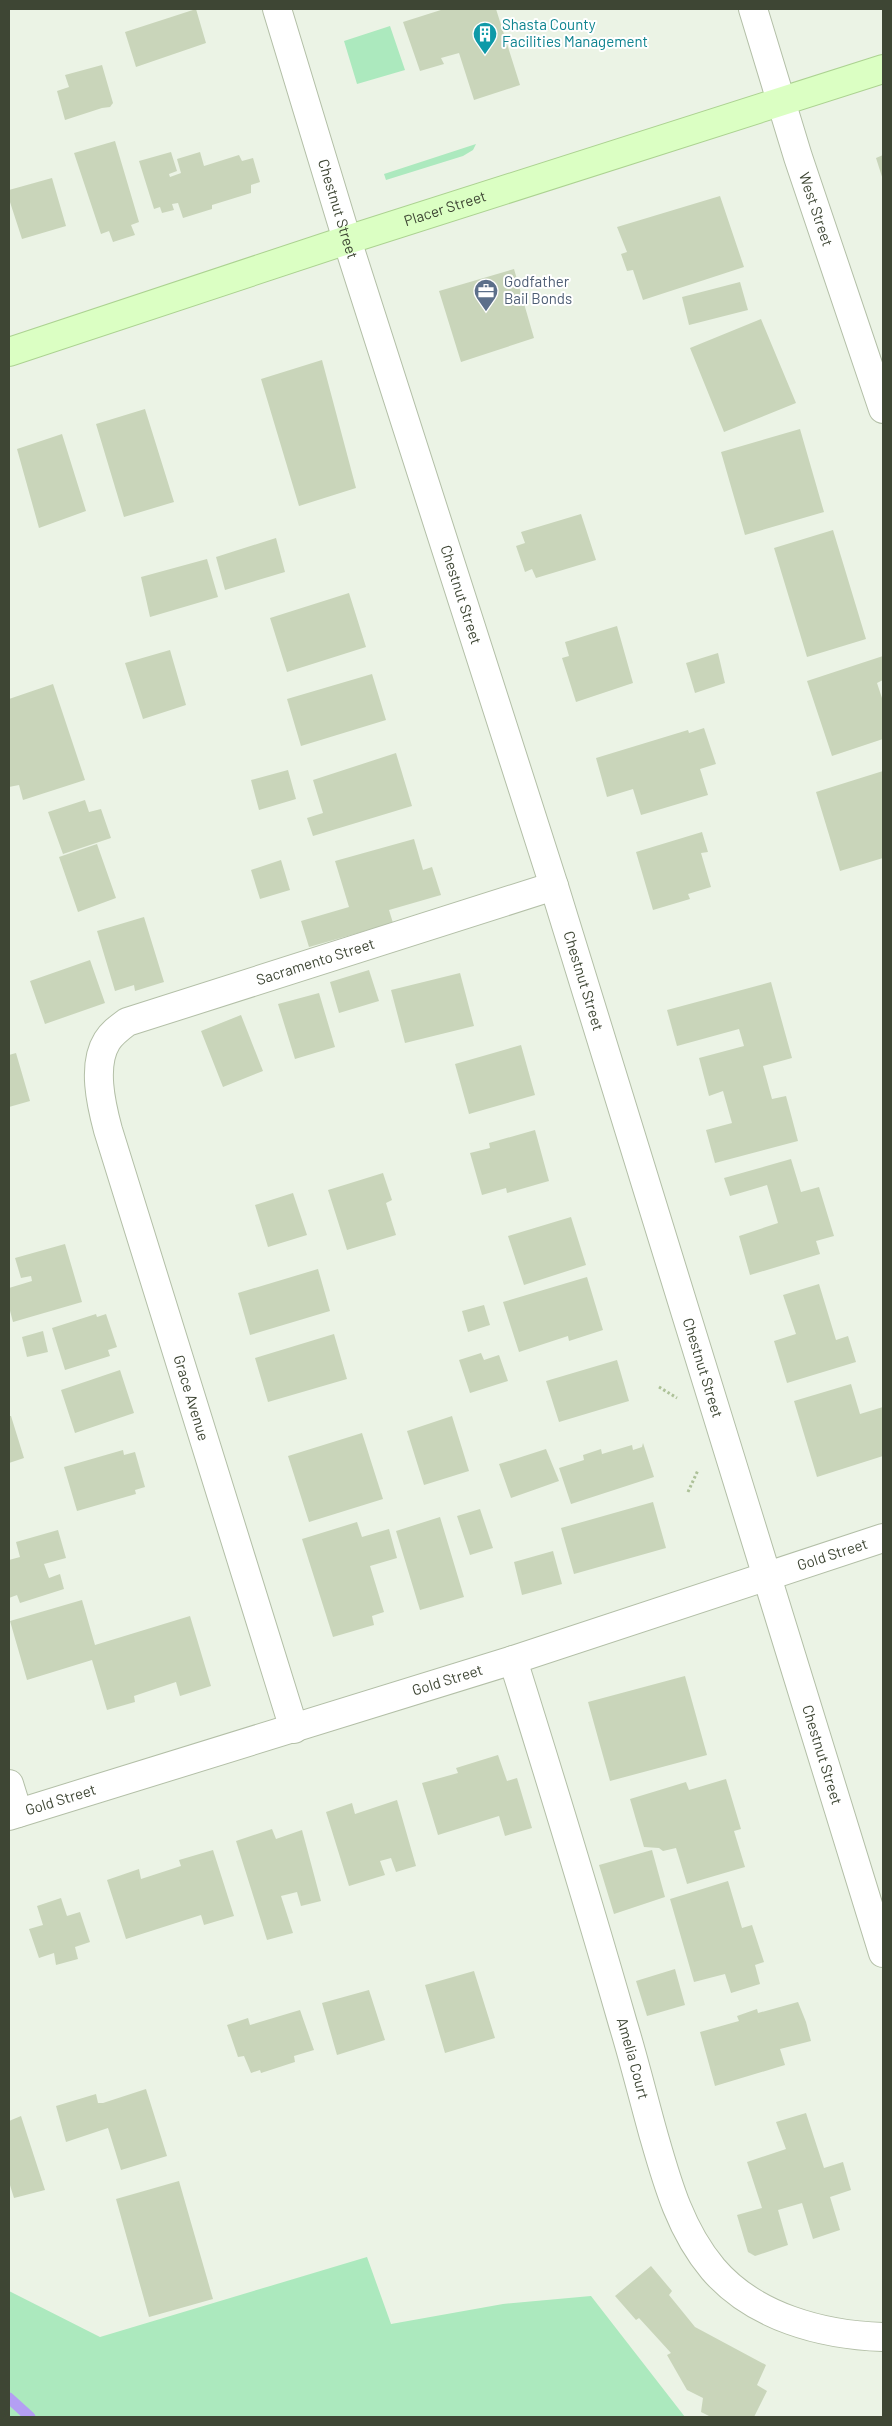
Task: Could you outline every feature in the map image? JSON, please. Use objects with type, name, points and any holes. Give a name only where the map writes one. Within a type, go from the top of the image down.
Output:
[{"type":"main road","name":"Placer Street","points":[[9,352],[347,240],[883,69]]},
{"type":"street","name":"Chestnut Street","points":[[277,9],[347,240],[554,886],[883,1953]]},
{"type":"street","name":"West Street","points":[[753,9],[781,102],[883,408]]},
{"type":"street","name":"Sacramento Street","points":[[100,1066],[106,1043],[127,1022],[554,886]]},
{"type":"street","name":"Grace Avenue","points":[[100,1066],[101,1100],[108,1130],[294,1728]]},
{"type":"street","name":"Gold Street","points":[[13,1814],[513,1660],[767,1578],[883,1538]]},
{"type":"street","name":"Amelia Court","points":[[513,1660],[620,2014],[672,2199],[689,2234],[712,2268],[725,2282],[740,2296],[760,2308],[825,2330],[862,2336],[883,2337]]},
{"type":"street","points":[[9,1784],[13,1814]]},
{"type":"green space","points":[[390,26],[405,70],[357,84],[344,41]]},
{"type":"green space","points":[[476,144],[473,150],[463,156],[386,180],[384,174]]},
{"type":"green space","points":[[367,2257],[391,2324],[503,2304],[591,2296],[685,2417],[9,2417],[9,2291],[100,2337]]},
{"type":"building","points":[[196,9],[206,43],[136,67],[125,32]]},
{"type":"building","name":"Shasta County Facilities Management","points":[[444,9],[496,9],[520,85],[474,100],[459,53],[441,58],[444,64],[420,71],[403,22]]},
{"type":"building","points":[[102,65],[113,103],[110,107],[65,120],[57,91],[69,87],[65,75]]},
{"type":"building","points":[[115,141],[139,222],[131,225],[135,235],[113,242],[109,231],[101,234],[74,153]]},
{"type":"building","points":[[171,152],[177,171],[169,174],[170,177],[181,173],[177,159],[200,152],[204,166],[239,155],[242,161],[253,158],[260,182],[251,185],[251,193],[212,205],[212,209],[183,218],[178,203],[172,204],[174,210],[162,213],[160,207],[154,209],[139,161]]},
{"type":"building","points":[[883,155],[883,180],[876,158]]},
{"type":"building","points":[[52,178],[66,226],[22,239],[9,199],[9,190]]},
{"type":"building","points":[[720,196],[744,267],[643,300],[633,270],[627,271],[621,254],[627,252],[617,227]]},
{"type":"building","points":[[514,269],[534,338],[461,362],[439,291]]},
{"type":"building","points":[[740,282],[748,310],[689,325],[682,297]]},
{"type":"building","points":[[761,319],[796,403],[724,432],[690,348]]},
{"type":"building","points":[[322,360],[356,488],[299,506],[261,379]]},
{"type":"building","points":[[145,409],[174,502],[124,517],[96,424]]},
{"type":"building","points":[[800,429],[824,512],[745,535],[721,452]]},
{"type":"building","points":[[62,434],[86,511],[39,528],[17,449]]},
{"type":"building","points":[[581,514],[596,560],[536,578],[532,569],[525,572],[516,546],[525,543],[521,532]]},
{"type":"building","points":[[833,530],[866,639],[807,657],[774,548]]},
{"type":"building","points":[[276,538],[285,572],[225,590],[216,557]]},
{"type":"building","points":[[207,559],[218,597],[150,617],[141,577]]},
{"type":"building","points":[[349,593],[366,647],[287,672],[270,618]]},
{"type":"building","points":[[617,626],[633,683],[576,702],[562,658],[569,656],[565,642]]},
{"type":"building","points":[[170,650],[186,705],[143,719],[125,663]]},
{"type":"building","points":[[718,653],[725,683],[695,693],[686,663]]},
{"type":"building","points":[[883,656],[883,680],[877,683],[883,701],[883,739],[832,756],[807,681]]},
{"type":"building","points":[[372,674],[386,720],[301,746],[287,699]]},
{"type":"building","points":[[53,684],[85,780],[23,800],[19,785],[9,787],[9,699]]},
{"type":"building","points":[[704,728],[716,764],[700,769],[708,795],[641,815],[633,789],[607,797],[596,758],[688,730],[689,733]]},
{"type":"building","points":[[396,753],[412,806],[313,836],[307,818],[323,813],[313,780]]},
{"type":"building","points":[[288,770],[296,799],[259,810],[251,780]]},
{"type":"building","points":[[883,771],[883,858],[840,871],[816,792]]},
{"type":"building","points":[[85,800],[89,812],[101,809],[111,838],[63,854],[48,812]]},
{"type":"building","points":[[702,832],[708,852],[701,853],[711,887],[688,894],[690,899],[653,910],[636,852]]},
{"type":"building","points":[[414,839],[423,870],[432,867],[441,895],[389,910],[393,923],[309,947],[301,921],[349,907],[335,861]]},
{"type":"building","points":[[97,844],[116,898],[78,912],[59,857]]},
{"type":"building","points":[[281,860],[290,890],[260,899],[251,870]]},
{"type":"building","points":[[144,917],[164,982],[135,991],[134,985],[115,991],[97,931]]},
{"type":"building","points":[[90,960],[105,1003],[45,1024],[30,981]]},
{"type":"building","points":[[369,970],[379,1001],[339,1013],[330,982]]},
{"type":"building","points":[[460,973],[474,1026],[405,1043],[391,990]]},
{"type":"building","points":[[771,982],[792,1058],[763,1066],[772,1099],[786,1096],[798,1141],[715,1163],[706,1130],[732,1123],[723,1091],[709,1096],[699,1058],[744,1046],[739,1029],[677,1046],[667,1010]]},
{"type":"building","points":[[319,993],[335,1047],[295,1059],[278,1004]]},
{"type":"building","points":[[241,1015],[263,1071],[223,1087],[201,1031]]},
{"type":"building","points":[[521,1045],[535,1095],[469,1114],[455,1064]]},
{"type":"building","points":[[16,1053],[30,1101],[9,1107],[9,1055]]},
{"type":"building","points":[[535,1130],[549,1181],[507,1193],[506,1188],[482,1195],[470,1153],[490,1148],[489,1143]]},
{"type":"building","points":[[791,1159],[801,1192],[819,1187],[834,1236],[816,1241],[820,1254],[750,1275],[739,1236],[778,1223],[767,1185],[730,1196],[724,1178]]},
{"type":"building","points":[[383,1173],[392,1200],[386,1203],[396,1235],[347,1250],[328,1190]]},
{"type":"building","points":[[293,1193],[307,1235],[268,1247],[255,1205]]},
{"type":"building","points":[[571,1217],[586,1265],[524,1285],[508,1236]]},
{"type":"building","points":[[65,1244],[82,1302],[13,1322],[9,1307],[9,1288],[32,1281],[31,1276],[21,1278],[15,1258]]},
{"type":"building","points":[[318,1269],[330,1311],[250,1335],[238,1293]]},
{"type":"building","points":[[587,1277],[603,1330],[569,1341],[568,1336],[519,1352],[503,1302]]},
{"type":"building","points":[[819,1284],[836,1340],[848,1336],[856,1362],[787,1383],[774,1341],[796,1334],[783,1295]]},
{"type":"building","points":[[484,1305],[490,1325],[468,1332],[462,1311]]},
{"type":"building","points":[[96,1314],[97,1317],[106,1314],[117,1347],[108,1350],[110,1356],[65,1370],[52,1328]]},
{"type":"building","points":[[43,1331],[48,1352],[27,1357],[22,1337]]},
{"type":"building","points":[[334,1334],[347,1379],[268,1402],[255,1358]]},
{"type":"building","points":[[481,1353],[484,1360],[499,1355],[508,1381],[470,1393],[459,1360]]},
{"type":"building","points":[[617,1360],[629,1401],[559,1422],[546,1381]]},
{"type":"building","points":[[120,1370],[134,1413],[75,1433],[61,1390]]},
{"type":"building","points":[[851,1384],[860,1414],[883,1407],[883,1456],[817,1477],[794,1401]]},
{"type":"building","points":[[9,1416],[11,1416],[24,1458],[9,1463]]},
{"type":"building","points":[[452,1416],[469,1471],[424,1485],[407,1431]]},
{"type":"building","points":[[362,1433],[383,1499],[309,1522],[288,1456]]},
{"type":"building","points":[[643,1443],[654,1477],[571,1504],[559,1468],[584,1460],[583,1455],[601,1449],[602,1454],[632,1445],[633,1450],[642,1447]]},
{"type":"building","points":[[546,1449],[559,1481],[511,1498],[499,1464]]},
{"type":"building","points":[[123,1450],[124,1455],[135,1452],[145,1487],[135,1490],[136,1494],[77,1511],[64,1467]]},
{"type":"building","points":[[653,1502],[666,1548],[574,1574],[561,1528]]},
{"type":"building","points":[[480,1509],[493,1548],[470,1555],[457,1516]]},
{"type":"building","points":[[440,1517],[464,1597],[420,1610],[396,1531]]},
{"type":"building","points":[[357,1522],[362,1537],[389,1529],[397,1558],[370,1566],[384,1612],[372,1616],[374,1625],[333,1637],[302,1539]]},
{"type":"building","points":[[58,1530],[66,1558],[44,1564],[49,1578],[60,1574],[64,1589],[20,1603],[17,1595],[9,1598],[9,1560],[20,1557],[16,1542]]},
{"type":"building","points":[[553,1551],[562,1584],[522,1595],[514,1562]]},
{"type":"building","points":[[82,1600],[95,1645],[190,1616],[211,1686],[180,1696],[176,1682],[134,1696],[135,1702],[107,1710],[92,1660],[27,1680],[10,1621]]},
{"type":"building","points":[[685,1676],[707,1755],[610,1781],[588,1702]]},
{"type":"building","points":[[498,1755],[507,1781],[517,1778],[532,1828],[505,1836],[499,1816],[438,1835],[422,1783],[458,1773],[456,1768]]},
{"type":"building","points":[[726,1779],[741,1829],[734,1831],[745,1867],[687,1884],[676,1848],[663,1851],[659,1848],[644,1847],[630,1799],[686,1782],[689,1790]]},
{"type":"building","points":[[397,1800],[416,1866],[396,1872],[391,1858],[380,1861],[385,1875],[349,1886],[326,1812],[352,1803],[355,1814]]},
{"type":"building","points":[[272,1829],[276,1839],[302,1830],[321,1901],[301,1906],[297,1892],[281,1896],[293,1933],[267,1940],[236,1841]]},
{"type":"building","points":[[213,1850],[234,1916],[204,1925],[201,1915],[126,1939],[107,1880],[139,1869],[141,1879],[181,1866],[179,1860]]},
{"type":"building","points":[[652,1850],[665,1897],[614,1914],[599,1865]]},
{"type":"building","points":[[728,1881],[742,1928],[752,1925],[764,1962],[755,1965],[760,1984],[731,1993],[725,1974],[694,1982],[670,1899]]},
{"type":"building","points":[[61,1898],[67,1916],[80,1912],[90,1942],[75,1947],[78,1959],[56,1965],[54,1953],[39,1958],[29,1929],[43,1925],[37,1906]]},
{"type":"building","points":[[675,1969],[685,2005],[647,2016],[636,1981]]},
{"type":"building","points":[[474,1971],[495,2038],[445,2053],[425,1985]]},
{"type":"building","points":[[369,1990],[385,2040],[337,2055],[322,2003]]},
{"type":"building","points":[[798,2002],[811,2041],[780,2049],[785,2065],[715,2086],[700,2032],[739,2021],[737,2016],[757,2009],[758,2013]]},
{"type":"building","points":[[300,2010],[314,2050],[294,2056],[295,2062],[261,2073],[260,2070],[251,2073],[244,2056],[238,2057],[227,2025],[248,2018],[250,2025]]},
{"type":"building","points":[[146,2089],[167,2156],[121,2170],[108,2128],[66,2142],[56,2106],[96,2094],[98,2103],[103,2103]]},
{"type":"building","points":[[806,2113],[824,2168],[843,2162],[851,2190],[830,2197],[840,2230],[813,2239],[802,2203],[778,2210],[788,2245],[755,2256],[748,2252],[737,2215],[762,2208],[747,2162],[786,2149],[776,2122]]},
{"type":"building","points":[[21,2116],[45,2190],[14,2198],[9,2182],[9,2121]]},
{"type":"building","points":[[179,2181],[213,2299],[149,2317],[116,2199]]},
{"type":"building","points":[[651,2266],[672,2291],[669,2295],[695,2327],[766,2365],[757,2385],[767,2391],[754,2417],[711,2417],[701,2412],[703,2398],[687,2390],[667,2355],[671,2353],[639,2318],[636,2320],[615,2296]]},
{"type":"waterway","points":[[9,2398],[30,2417]]},
{"type":"place","name":"Shasta County Facilities Management","points":[[485,55]]},
{"type":"place","name":"Godfather Bail Bonds","points":[[486,312]]}]
